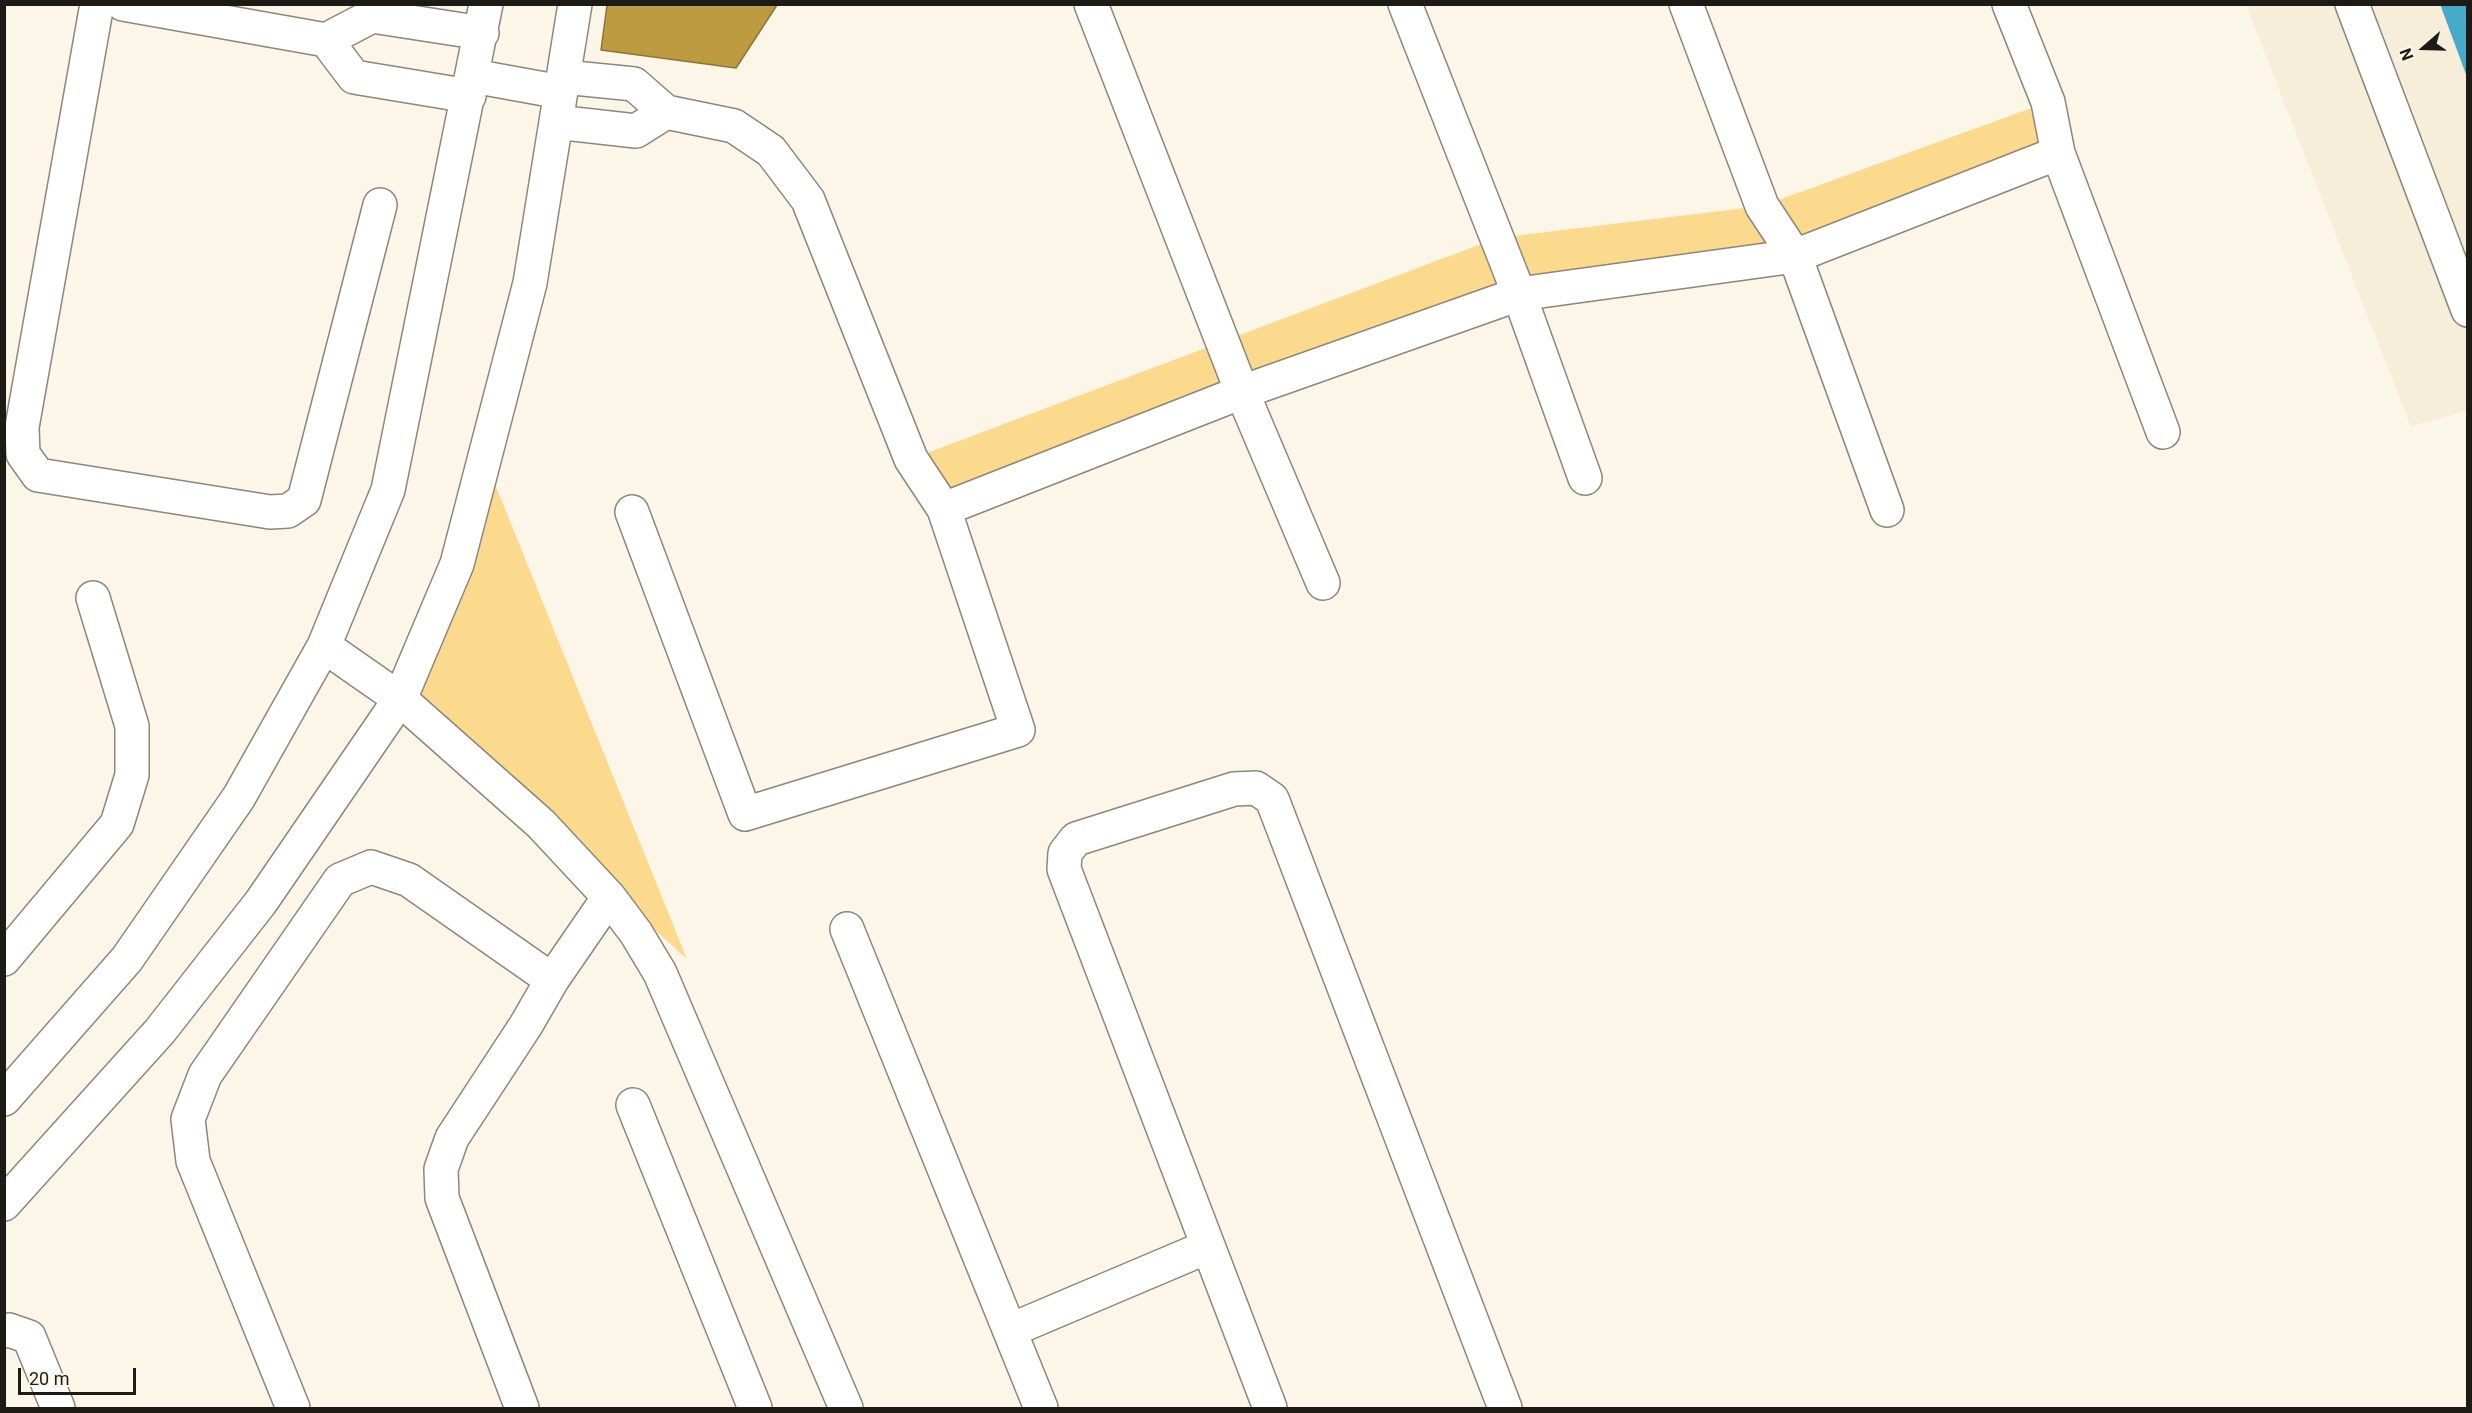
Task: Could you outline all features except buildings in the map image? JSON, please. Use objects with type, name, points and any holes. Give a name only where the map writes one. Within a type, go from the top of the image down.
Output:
[{"type":"street","points":[[98,4],[22,428],[23,454],[38,475],[270,512],[288,511],[304,500],[380,205]]},
{"type":"street","points":[[4,1099],[127,959],[239,797],[324,646],[388,490],[484,19],[372,16],[326,40],[123,4]]},
{"type":"street","points":[[4,1204],[160,1031],[261,902],[400,699],[456,564],[530,283],[575,4]]},
{"type":"street","points":[[1091,4],[1242,392],[1323,583]]},
{"type":"street","points":[[1405,4],[1519,294],[1585,478]]},
{"type":"street","points":[[1686,4],[1762,206],[1795,256],[1887,510]]},
{"type":"street","points":[[2009,4],[2048,102],[2058,153],[2163,432]]},
{"type":"street","points":[[2352,4],[2468,310]]},
{"type":"street","points":[[326,40],[354,77],[471,86],[560,97],[634,84],[666,112],[734,126],[771,151],[808,200],[911,459],[944,509],[1018,730],[745,814],[632,512]]},
{"type":"street","points":[[560,97],[636,131],[666,112]]},
{"type":"street","points":[[944,509],[1242,392],[1519,294],[1795,256],[2058,153]]},
{"type":"street","points":[[4,958],[117,824],[132,775],[132,726],[93,598]]},
{"type":"street","points":[[324,646],[400,699],[541,824],[609,897],[636,933],[660,973],[846,1408]]},
{"type":"street","points":[[1270,1408],[1064,869],[1065,853],[1076,839],[1234,789],[1256,788],[1272,799],[1505,1408]]},
{"type":"street","points":[[293,1408],[193,1161],[188,1119],[205,1075],[340,880],[371,867],[410,880],[552,980]]},
{"type":"street","points":[[522,1408],[442,1198],[441,1168],[452,1138],[526,1025],[552,980],[609,897]]},
{"type":"street","points":[[847,929],[1041,1408]]},
{"type":"street","points":[[633,1105],[755,1408]]},
{"type":"street","points":[[1011,1330],[1207,1247]]},
{"type":"street","points":[[4,1331],[9,1330],[29,1337],[58,1408]]},
{"type":"shaded area","points":[[607,5],[777,5],[736,68],[601,50]]},
{"type":"shaded area","points":[[2246,5],[2467,5],[2467,410],[2411,427]]},
{"type":"shaded area","points":[[2048,102],[2058,153],[1795,256],[1519,294],[944,509],[911,459],[1497,238],[1762,206]]},
{"type":"shaded area","points":[[484,457],[687,959],[400,699]]}]
